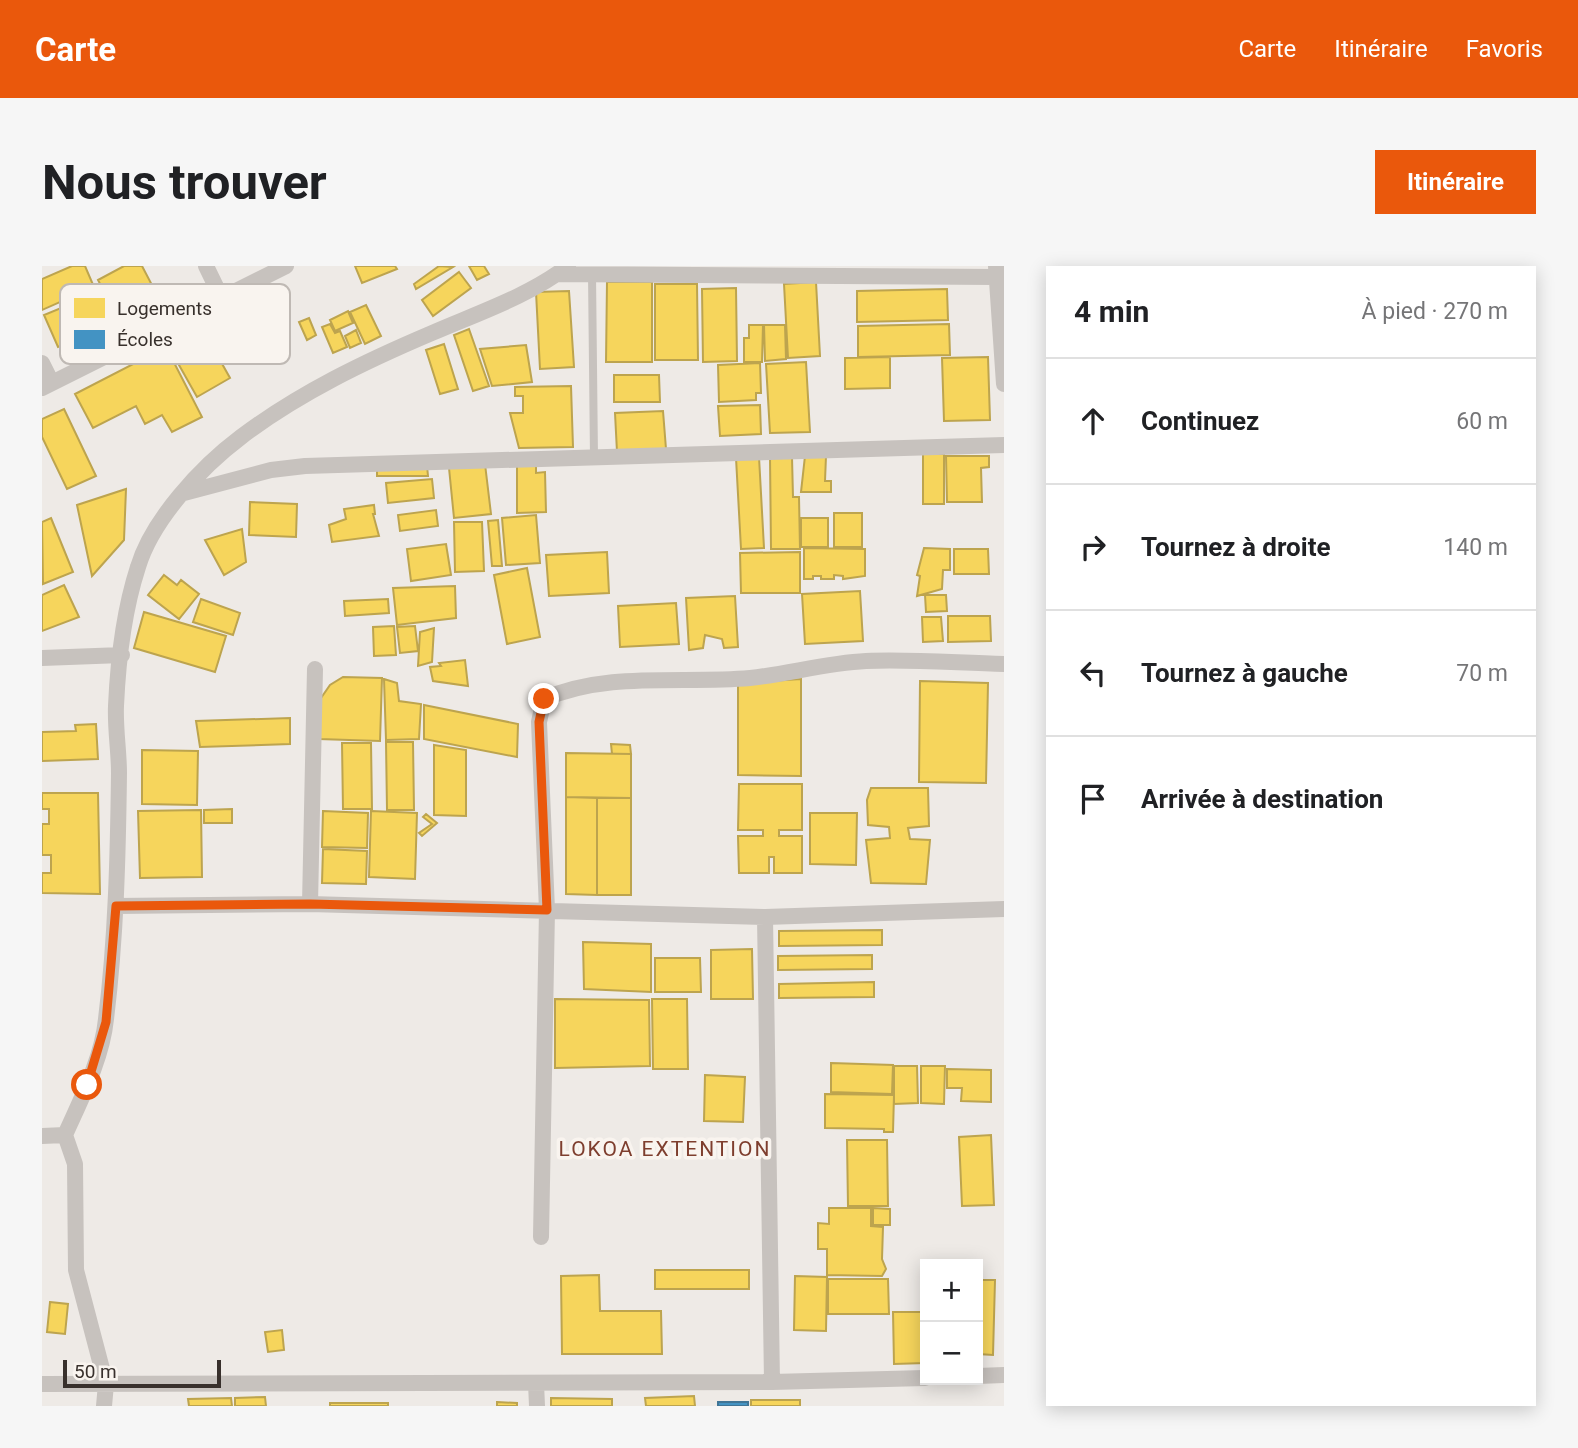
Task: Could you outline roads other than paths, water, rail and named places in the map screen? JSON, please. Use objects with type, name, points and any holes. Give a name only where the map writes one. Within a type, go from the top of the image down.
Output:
[{"type":"street","points":[[206,266],[215,284]]},
{"type":"street","points":[[248,284],[286,266]]},
{"type":"street","points":[[104,1406],[106,1384],[76,1270],[75,1164],[65,1135],[87,1085],[106,1022],[116,906],[119,769],[116,707],[122,655],[138,567],[156,528],[182,494],[239,438],[312,390],[562,270],[592,274],[996,272],[1004,384]]},
{"type":"street","points":[[42,363],[47,386],[90,364]]},
{"type":"street","points":[[182,494],[271,470],[305,466],[1004,445]]},
{"type":"street","points":[[42,658],[122,655]]},
{"type":"street","points":[[541,1237],[547,910],[539,722],[544,699],[566,690],[584,687],[662,679],[750,678],[866,661],[1004,664]]},
{"type":"street","points":[[310,904],[315,669]]},
{"type":"street","points":[[116,906],[310,904],[765,917],[1004,909]]},
{"type":"street","points":[[765,917],[772,1382]]},
{"type":"street","points":[[42,1136],[65,1135]]},
{"type":"street","points":[[983,1376],[1004,1375]]},
{"type":"street","points":[[42,1384],[772,1382],[920,1378]]},
{"type":"street","points":[[536,1383],[537,1406]]},
{"type":"lane","points":[[592,274],[594,458]]},
{"type":"district","name":"LOKOA EXTENTION","points":[[665,1149]]}]
